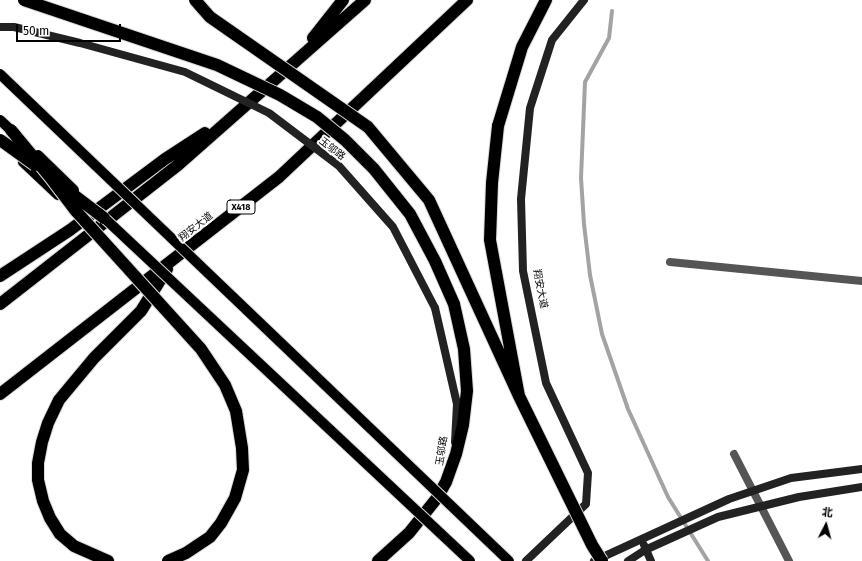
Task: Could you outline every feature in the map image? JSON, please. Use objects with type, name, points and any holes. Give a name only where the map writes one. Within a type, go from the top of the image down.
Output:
[{"type":"highway","points":[[24,0],[217,65],[280,94],[317,117],[345,140],[374,169],[410,214],[454,304],[464,349],[467,391],[463,425],[456,454],[437,498],[409,533],[378,561]]},
{"type":"highway","points":[[196,0],[210,17],[368,127],[429,200],[519,396],[592,545],[602,561]]},
{"type":"highway","points":[[294,62],[344,0]]},
{"type":"highway","points":[[0,304],[178,165],[365,0]]},
{"type":"highway","name":"翔安大道","points":[[0,394],[279,177],[467,0]]},
{"type":"highway","points":[[519,396],[490,240],[492,183],[498,126],[522,48],[546,0]]},
{"type":"highway","points":[[0,276],[70,230],[165,159],[244,106]]},
{"type":"highway","points":[[11,130],[75,210],[201,349],[225,385],[236,411],[242,448],[243,470],[235,498],[221,523],[210,537],[186,553],[168,561]]},
{"type":"highway","points":[[2,141],[104,218]]},
{"type":"highway","points":[[108,561],[74,546],[60,534],[50,518],[43,501],[38,480],[38,462],[42,442],[48,423],[59,400],[94,358],[141,311],[172,261]]},
{"type":"main road","name":"翔安大道","points":[[526,561],[586,504],[588,473],[546,383],[523,271],[521,199],[530,108],[552,40],[584,0]]},
{"type":"main road","name":"玉邬路","points":[[0,27],[14,27],[80,43],[185,72],[269,114],[339,166],[393,227],[435,308],[457,404],[455,441],[449,472]]},
{"type":"main road","points":[[0,74],[509,561]]},
{"type":"main road","points":[[0,120],[470,561]]},
{"type":"main road","points":[[2,141],[75,210]]},
{"type":"main road","points":[[594,561],[729,499],[791,478],[862,469]]},
{"type":"main road","points":[[628,561],[645,550],[718,517],[799,497],[862,487]]},
{"type":"main road","points":[[642,538],[645,550],[651,561]]},
{"type":"street","points":[[670,262],[862,281]]},
{"type":"street","points":[[734,454],[752,492],[789,561]]},
{"type":"waterway","points":[[612,11],[609,38],[585,82],[581,178],[584,224],[590,275],[602,334],[628,409],[668,497],[708,561]]}]
